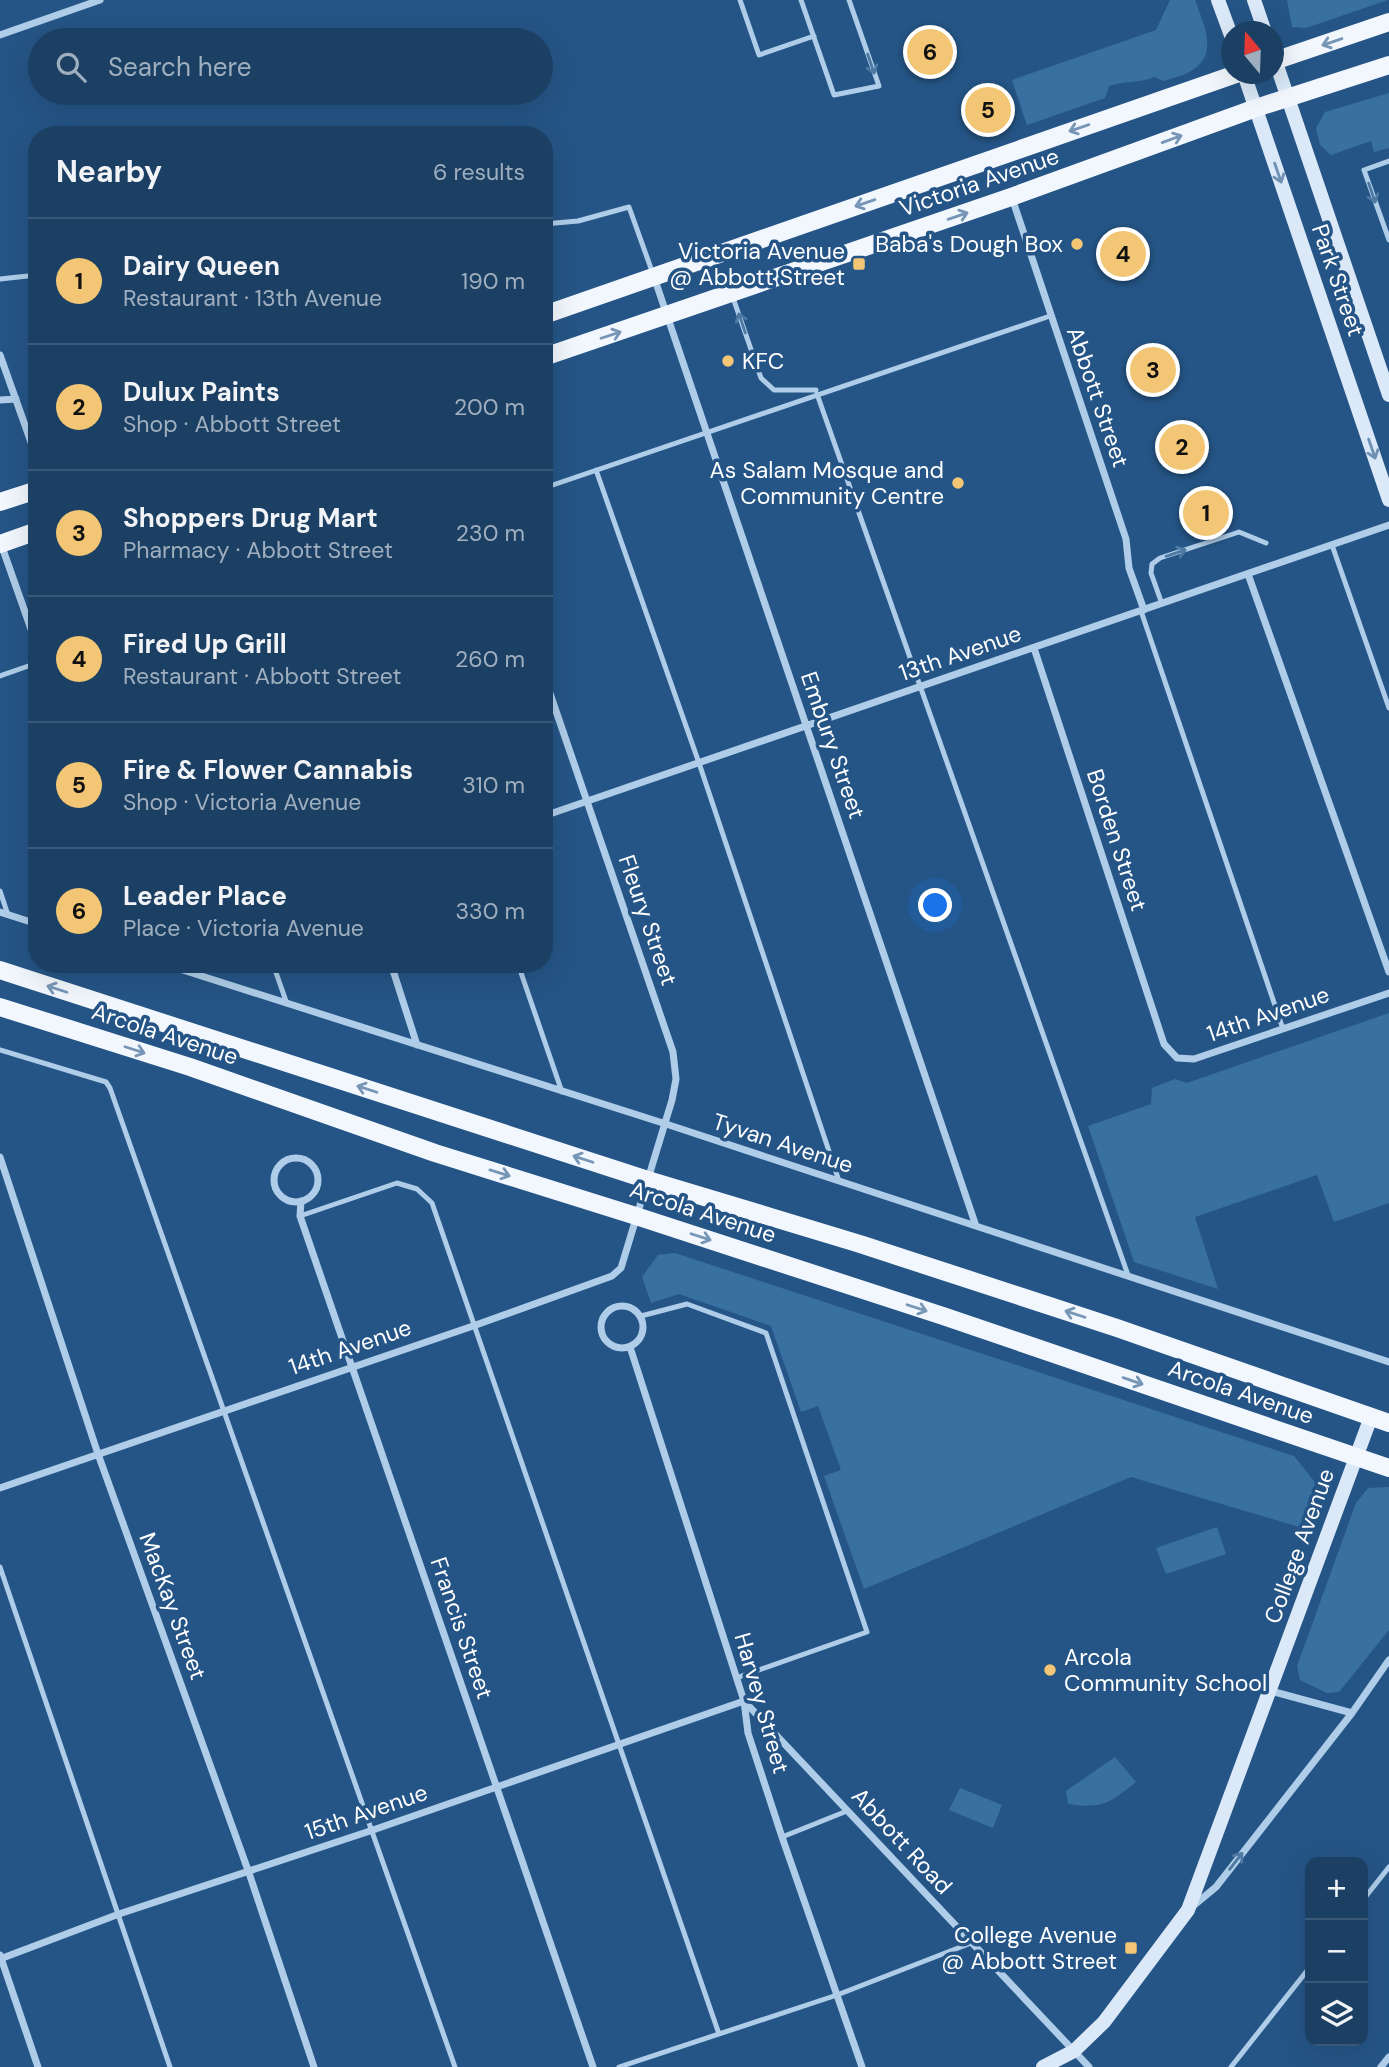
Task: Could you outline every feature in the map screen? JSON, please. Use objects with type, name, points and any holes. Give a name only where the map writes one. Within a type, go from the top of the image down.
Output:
[{"type":"main road","points":[[1218,0],[1225,21]]},
{"type":"main road","points":[[1254,0],[1261,21]]},
{"type":"main road","points":[[1284,57],[1389,22]]},
{"type":"main road","name":"Victoria Avenue","points":[[553,354],[1011,197],[1256,108],[1389,65]]},
{"type":"main road","name":"Victoria Avenue","points":[[553,311],[1221,80]]},
{"type":"main road","name":"Park Street","points":[[1248,84],[1389,500]]},
{"type":"main road","name":"Park Street","points":[[1283,84],[1389,395]]},
{"type":"main road","points":[[0,502],[28,492]]},
{"type":"main road","points":[[1,543],[28,534]]},
{"type":"main road","name":"Arcola Avenue","points":[[0,970],[648,1180],[860,1244],[1117,1328],[1389,1423]]},
{"type":"main road","name":"Arcola Avenue","points":[[0,1007],[190,1067],[435,1153],[943,1317],[1389,1468]]},
{"type":"main road","name":"College Avenue","points":[[1044,2067],[1074,2051],[1104,2022],[1188,1910],[1371,1417]]},
{"type":"street","points":[[0,35],[100,0]]},
{"type":"street","name":"Abbott Street","points":[[1011,197],[1126,539],[1129,568],[1142,610]]},
{"type":"street","name":"Embury Street","points":[[654,277],[976,1227]]},
{"type":"street","points":[[0,355],[28,433]]},
{"type":"street","points":[[0,400],[16,398]]},
{"type":"street","name":"13th Avenue","points":[[553,813],[1389,525]]},
{"type":"street","points":[[1,543],[28,620]]},
{"type":"street","points":[[1248,574],[1389,972]]},
{"type":"street","name":"Borden Street","points":[[1034,648],[1164,1044]]},
{"type":"street","name":"Fleury Street","points":[[553,702],[673,1052],[676,1079],[666,1124],[648,1180]]},
{"type":"street","points":[[4,913],[28,921]]},
{"type":"street","name":"Tyvan Avenue","points":[[192,973],[666,1124],[1389,1362]]},
{"type":"street","points":[[394,973],[417,1045]]},
{"type":"street","name":"14th Avenue","points":[[1164,1044],[1177,1058],[1194,1059],[1389,993]]},
{"type":"street","name":"MacKay Street","points":[[0,1157],[98,1454],[249,1872],[314,2067]]},
{"type":"street","name":"Francis Street","points":[[294,1158],[308,1161],[317,1172],[317,1187],[308,1199],[301,1201],[287,1200],[281,1196],[275,1183],[281,1164],[294,1158]]},
{"type":"street","name":"14th Avenue","points":[[0,1488],[612,1276],[621,1268],[648,1180]]},
{"type":"street","name":"Francis Street","points":[[301,1201],[300,1216],[593,2067]]},
{"type":"street","points":[[622,1305],[636,1310],[641,1316],[641,1337],[630,1347],[617,1347],[602,1334],[602,1321],[609,1310],[622,1305]]},
{"type":"street","name":"Harvey Street","points":[[630,1347],[744,1701],[748,1733],[862,2067]]},
{"type":"street","name":"College Avenue","points":[[1188,1910],[1216,1887],[1352,1713],[1389,1660]]},
{"type":"street","points":[[1271,1691],[1352,1713]]},
{"type":"street","name":"15th Avenue","points":[[0,1957],[744,1701]]},
{"type":"street","name":"Abbott Road","points":[[744,1701],[1089,2067]]},
{"type":"street","points":[[0,1957],[38,2067]]},
{"type":"street","points":[[1381,2067],[1389,2057]]},
{"type":"lane","points":[[740,0],[760,55],[814,36]]},
{"type":"lane","points":[[802,0],[834,94],[879,86],[849,0]]},
{"type":"lane","points":[[1389,161],[1364,170],[1389,240]]},
{"type":"lane","points":[[553,223],[578,221],[629,207],[654,277]]},
{"type":"lane","points":[[0,279],[28,276]]},
{"type":"lane","points":[[732,294],[761,378],[774,390],[817,392]]},
{"type":"lane","points":[[553,485],[817,392],[1050,316]]},
{"type":"lane","points":[[817,392],[1128,1275]]},
{"type":"lane","points":[[596,470],[699,763],[839,1181]]},
{"type":"lane","points":[[1162,604],[1152,573],[1152,564],[1160,558],[1238,532],[1266,544]]},
{"type":"lane","points":[[1332,545],[1389,708]]},
{"type":"lane","points":[[1142,610],[1283,1029]]},
{"type":"lane","points":[[0,676],[28,666]]},
{"type":"lane","points":[[0,891],[4,913]]},
{"type":"lane","points":[[276,973],[287,1004]]},
{"type":"lane","points":[[521,973],[562,1092]]},
{"type":"lane","points":[[0,1050],[106,1082],[110,1088],[455,2067]]},
{"type":"lane","points":[[300,1216],[397,1183],[417,1189],[432,1203],[719,2034]]},
{"type":"lane","points":[[641,1316],[687,1304],[766,1333],[867,1632],[736,1678]]},
{"type":"lane","points":[[0,1567],[170,2067]]},
{"type":"lane","points":[[782,1837],[847,1811]]},
{"type":"lane","points":[[1368,1894],[1389,1867]]},
{"type":"lane","points":[[619,2067],[837,1995],[971,1943]]},
{"type":"lane","points":[[1231,2067],[1305,1973]]},
{"type":"shaded area","points":[[1170,0],[1195,0],[1207,38],[1205,56],[1200,64],[1188,73],[1164,81],[1154,77],[1109,86],[1105,98],[1027,125],[1012,80],[1156,30]]},
{"type":"shaded area","points":[[1287,0],[1388,0],[1306,28],[1292,27]]},
{"type":"shaded area","points":[[1389,93],[1389,148],[1374,152],[1371,141],[1331,155],[1320,145],[1316,128],[1325,112]]},
{"type":"shaded area","points":[[1389,1013],[1389,1203],[1334,1222],[1317,1175],[1195,1217],[1218,1289],[1134,1262],[1088,1126],[1151,1104],[1152,1088],[1175,1079],[1187,1083]]},
{"type":"shaded area","points":[[675,1253],[1294,1456],[1318,1486],[1299,1527],[1131,1477],[864,1589],[824,1476],[841,1470],[818,1406],[801,1412],[771,1326],[679,1294],[651,1303],[642,1277],[658,1255]]},
{"type":"shaded area","points":[[1389,1487],[1389,1630],[1339,1692],[1327,1693],[1300,1680],[1297,1666],[1356,1503],[1368,1488]]},
{"type":"shaded area","points":[[1217,1527],[1226,1554],[1166,1574],[1156,1548]]},
{"type":"shaded area","points":[[1115,1757],[1136,1782],[1105,1803],[1090,1806],[1068,1804],[1066,1791]]},
{"type":"shaded area","points":[[960,1788],[1002,1805],[993,1828],[949,1810]]},
{"type":"place","name":"Leader Place","points":[[930,52]]},
{"type":"place","name":"Fire & Flower Cannabis","points":[[988,110]]},
{"type":"place","name":"Baba's Dough Box","points":[[1077,244]]},
{"type":"place","name":"Fired Up Grill","points":[[1123,254]]},
{"type":"place","name":"Victoria Avenue @ Abbott Street","points":[[859,264]]},
{"type":"place","name":"KFC","points":[[728,361]]},
{"type":"place","name":"Shoppers Drug Mart","points":[[1153,370]]},
{"type":"place","name":"Dulux Paints","points":[[1182,447]]},
{"type":"place","name":"As Salam Mosque and Community Centre","points":[[958,483]]},
{"type":"place","name":"Dairy Queen","points":[[1206,513]]},
{"type":"place","name":"Arcola Community School","points":[[1050,1670]]},
{"type":"place","name":"College Avenue @ Abbott Street","points":[[1131,1948]]}]
